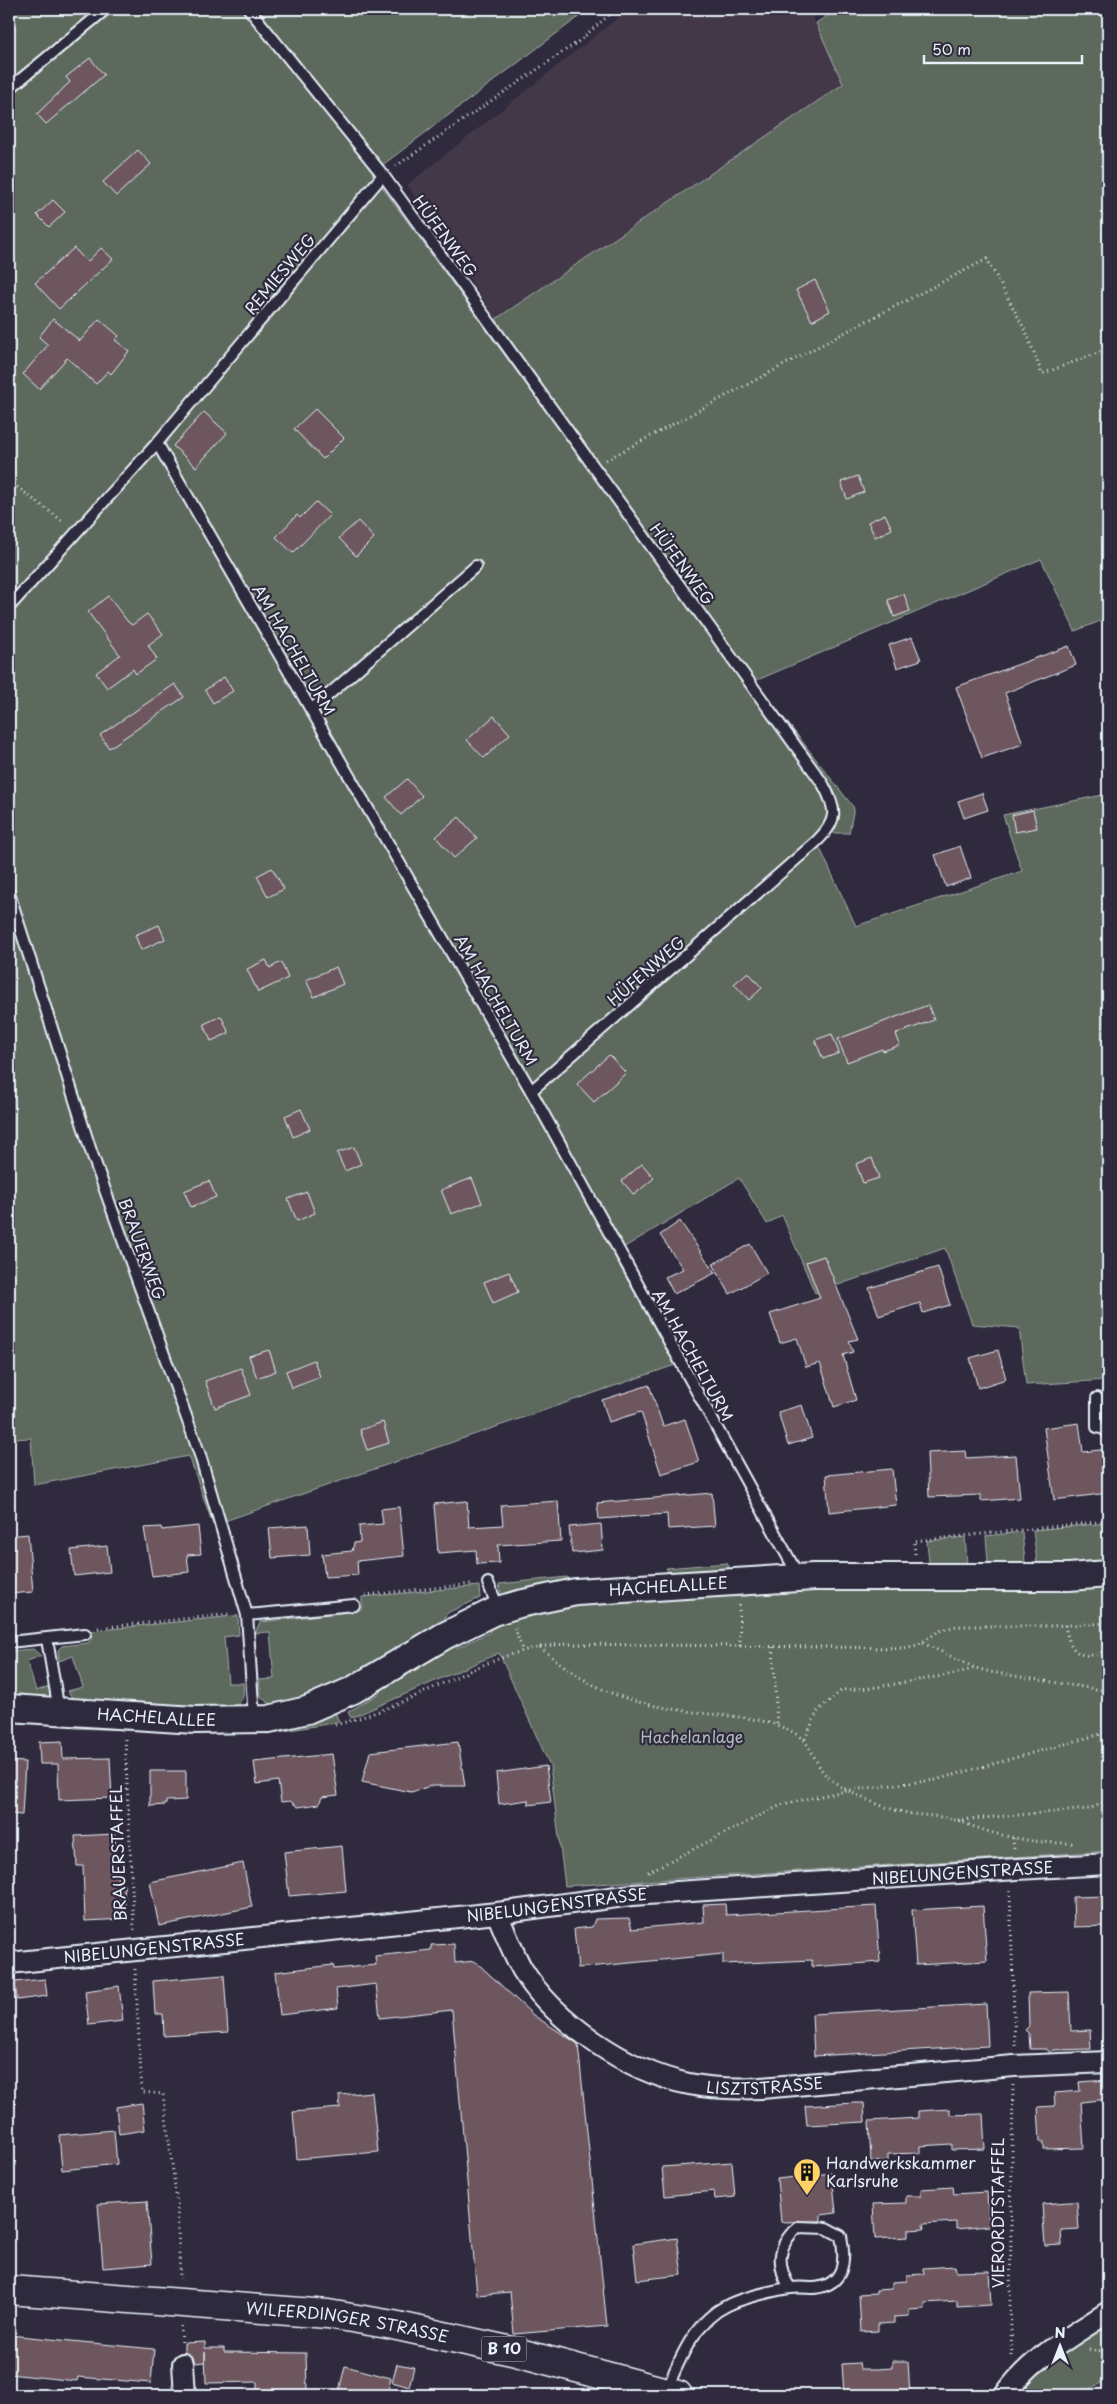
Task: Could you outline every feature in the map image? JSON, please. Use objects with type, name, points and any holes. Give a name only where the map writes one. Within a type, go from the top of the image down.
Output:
[{"type":"main road","name":"WILFERDINGER STRASSE","points":[[9,2290],[328,2314],[393,2325],[512,2351],[672,2393]]},
{"type":"street","name":"HACHELALLEE","points":[[9,1708],[194,1720],[269,1719],[306,1710],[356,1694],[444,1636],[476,1619],[503,1609],[576,1592],[800,1578],[1069,1577],[1108,1574]]},
{"type":"street","name":"NIBELUNGENSTRASSE","points":[[9,1963],[497,1913],[632,1896],[1010,1869],[1108,1864]]},
{"type":"street","name":"LISZTSTRASSE","points":[[497,1913],[523,1970],[542,1995],[565,2018],[626,2060],[653,2073],[688,2084],[724,2089],[761,2088],[1015,2058],[1108,2062]]},
{"type":"street","points":[[1005,2395],[1017,2377],[1060,2344],[1108,2312]]},
{"type":"street","points":[[184,2364],[185,2395]]},
{"type":"lane","points":[[9,89],[106,9]]},
{"type":"lane","name":"HÜFENWEG","points":[[249,9],[383,175],[823,784],[831,803],[833,819],[831,827],[817,842],[531,1091]]},
{"type":"lane","name":"REMIESWEG","points":[[9,607],[22,595],[76,530],[157,443],[383,175]]},
{"type":"lane","name":"AM HACHELTURM","points":[[157,443],[531,1091],[800,1578]]},
{"type":"lane","points":[[311,710],[476,566]]},
{"type":"lane","name":"BRAUERWEG","points":[[9,894],[91,1150],[200,1455],[247,1615]]},
{"type":"lane","points":[[1097,1398],[1097,1427],[1104,1429],[1108,1433]]},
{"type":"lane","points":[[488,1583],[495,1600],[503,1609]]},
{"type":"lane","points":[[254,1720],[247,1615],[354,1605]]},
{"type":"lane","points":[[9,1642],[85,1634]]},
{"type":"lane","points":[[47,1639],[59,1712]]},
{"type":"lane","points":[[672,2393],[684,2350],[703,2324],[728,2304],[790,2288],[816,2288],[833,2281],[842,2272],[844,2251],[841,2236],[826,2228],[798,2227],[786,2237],[782,2251],[782,2274],[790,2288]]},
{"type":"path","points":[[383,175],[579,41],[616,9]]},
{"type":"path","points":[[594,467],[853,328],[987,259],[1026,332],[1042,374],[1108,349]]},
{"type":"path","points":[[9,481],[76,530]]},
{"type":"path","points":[[738,1583],[740,1647]]},
{"type":"path","points":[[85,1634],[91,1628],[238,1613],[247,1615]]},
{"type":"path","points":[[328,1727],[353,1720],[411,1698],[510,1654],[539,1647],[563,1644],[903,1648],[923,1643],[939,1631],[956,1626],[1108,1623],[1103,1652]]},
{"type":"path","points":[[1065,1625],[1068,1642],[1074,1650],[1091,1656],[1103,1652],[1108,1654]]},
{"type":"path","points":[[923,1643],[976,1668],[990,1672],[1108,1691]]},
{"type":"path","points":[[774,1646],[777,1725]]},
{"type":"path","points":[[539,1647],[578,1677],[614,1696],[646,1705],[742,1718],[777,1725],[794,1732],[805,1739],[821,1768],[832,1780],[890,1808],[957,1820],[982,1830],[1013,1838],[1051,1844],[1079,1843]]},
{"type":"path","points":[[805,1739],[817,1712],[842,1690],[871,1688],[954,1674],[976,1668]]},
{"type":"path","name":"BRAUERSTAFFEL","points":[[117,1715],[125,1735],[142,2092],[163,2094],[178,2202],[180,2302]]},
{"type":"path","points":[[632,1896],[635,1881],[653,1869],[783,1804],[850,1790],[935,1780],[1108,1732]]},
{"type":"path","points":[[957,1820],[1089,1809],[1108,1801]]},
{"type":"path","name":"VIERORDTSTAFFEL","points":[[1010,1869],[1015,2058],[1011,2117],[1010,2293],[1012,2361]]},
{"type":"path","points":[[180,2302],[184,2364]]},
{"type":"shaded area","points":[[629,9],[828,9],[813,18],[843,84],[496,319],[407,185]]},
{"type":"shaded area","points":[[1108,2379],[1108,2395],[1079,2395]]},
{"type":"green space","points":[[9,9],[589,9],[372,173],[536,398],[545,392],[496,319],[843,84],[816,23],[837,9],[1108,9],[1108,618],[1075,631],[1041,559],[755,681],[854,808],[849,833],[830,833],[818,844],[856,926],[1022,871],[1003,815],[1108,794],[1108,1380],[1026,1385],[1019,1328],[972,1324],[945,1248],[815,1293],[782,1215],[767,1224],[739,1178],[613,1254],[675,1365],[213,1525],[189,1456],[34,1485],[31,1438],[9,1439]]},
{"type":"green space","points":[[1108,1523],[1108,1563],[1039,1566],[1037,1563],[1033,1530]]},
{"type":"green space","points":[[1022,1532],[1025,1562],[1022,1566],[992,1566],[988,1562],[986,1536]]},
{"type":"green space","points":[[965,1537],[967,1561],[962,1565],[932,1565],[929,1562],[927,1541]]},
{"type":"green space","points":[[727,1563],[730,1569],[670,1574],[666,1568]]},
{"type":"green space","points":[[567,1577],[568,1581],[504,1597],[501,1594],[499,1584]]},
{"type":"green space","name":"Hachelanlage","points":[[1108,1582],[1108,1851],[565,1886],[550,1766],[499,1653],[351,1718],[348,1712],[380,1693],[379,1687],[453,1642],[457,1648],[490,1632],[485,1621],[519,1611],[636,1596],[746,1596],[825,1586]]},
{"type":"green space","points":[[479,1586],[480,1598],[449,1612],[445,1616],[446,1622],[328,1692],[273,1706],[261,1697],[259,1680],[274,1679],[270,1632],[255,1633],[260,1622],[357,1611],[362,1608],[362,1597]]},
{"type":"green space","points":[[238,1616],[239,1635],[224,1637],[228,1683],[243,1683],[243,1691],[241,1700],[233,1708],[74,1701],[68,1691],[83,1687],[73,1656],[59,1661],[58,1650],[62,1646],[88,1643],[92,1638],[91,1631]]},
{"type":"green space","points":[[33,1649],[41,1656],[27,1661],[36,1691],[51,1686],[52,1699],[9,1698],[9,1651]]},
{"type":"green space","points":[[335,1712],[339,1722],[266,1734],[265,1730]]},
{"type":"green space","points":[[73,1724],[155,1728],[156,1731],[73,1728]]},
{"type":"green space","points":[[1108,2319],[1108,2379],[1079,2395],[1022,2395],[1043,2364]]},
{"type":"building","points":[[90,58],[104,75],[46,124],[37,114],[70,82],[66,77]]},
{"type":"building","points":[[138,150],[151,164],[116,196],[103,182]]},
{"type":"building","points":[[53,200],[65,212],[49,227],[37,215]]},
{"type":"building","points":[[74,248],[87,262],[101,248],[113,259],[59,309],[35,283]]},
{"type":"building","points":[[815,280],[830,311],[812,321],[796,290]]},
{"type":"building","points":[[53,319],[80,341],[99,319],[119,336],[115,340],[129,351],[111,374],[108,371],[96,384],[67,358],[39,389],[23,374],[48,345],[39,337]]},
{"type":"building","points":[[315,409],[344,438],[323,459],[294,429]]},
{"type":"building","points":[[204,412],[227,433],[196,467],[173,446]]},
{"type":"building","points":[[858,476],[864,492],[847,499],[841,482]]},
{"type":"building","points":[[316,502],[330,515],[293,553],[276,537],[297,515],[300,518]]},
{"type":"building","points":[[885,514],[892,529],[875,537],[868,522]]},
{"type":"building","points":[[358,521],[374,538],[356,556],[339,538]]},
{"type":"building","points":[[904,594],[910,611],[894,617],[888,600]]},
{"type":"building","points":[[108,596],[132,625],[147,614],[163,634],[148,645],[157,659],[136,674],[133,669],[107,688],[96,673],[120,655],[88,612]]},
{"type":"building","points":[[912,637],[921,660],[897,668],[889,645]]},
{"type":"building","points":[[1069,646],[1076,665],[1005,693],[1023,744],[982,758],[956,687]]},
{"type":"building","points":[[224,677],[233,691],[213,703],[205,690]]},
{"type":"building","points":[[175,684],[184,697],[109,748],[100,735]]},
{"type":"building","points":[[494,716],[510,734],[484,758],[467,740]]},
{"type":"building","points":[[407,779],[422,796],[401,815],[386,797]]},
{"type":"building","points":[[982,793],[988,810],[964,818],[958,801]]},
{"type":"building","points":[[1033,810],[1037,828],[1015,832],[1012,815]]},
{"type":"building","points":[[459,817],[477,838],[454,858],[436,837]]},
{"type":"building","points":[[960,846],[971,878],[946,887],[935,855]]},
{"type":"building","points":[[272,868],[284,889],[268,897],[257,876]]},
{"type":"building","points":[[159,925],[165,939],[141,950],[135,935]]},
{"type":"building","points":[[266,960],[270,968],[281,962],[288,978],[258,992],[247,969]]},
{"type":"building","points":[[336,967],[343,984],[314,997],[306,980]]},
{"type":"building","points":[[748,972],[762,988],[749,1000],[734,984]]},
{"type":"building","points":[[928,1005],[934,1020],[896,1034],[900,1045],[883,1051],[882,1049],[847,1062],[838,1039]]},
{"type":"building","points":[[221,1016],[229,1033],[211,1041],[204,1024]]},
{"type":"building","points":[[832,1034],[839,1053],[823,1059],[815,1040]]},
{"type":"building","points":[[609,1055],[626,1073],[594,1102],[577,1084]]},
{"type":"building","points":[[301,1109],[310,1129],[293,1137],[285,1116]]},
{"type":"building","points":[[354,1147],[361,1164],[345,1171],[337,1153]]},
{"type":"building","points":[[872,1158],[879,1178],[863,1183],[856,1164]]},
{"type":"building","points":[[642,1164],[654,1178],[634,1195],[622,1181]]},
{"type":"building","points":[[472,1178],[482,1203],[451,1214],[441,1190]]},
{"type":"building","points":[[209,1181],[216,1197],[191,1207],[184,1191]]},
{"type":"building","points":[[307,1192],[315,1213],[297,1221],[288,1199]]},
{"type":"building","points":[[680,1221],[715,1273],[674,1294],[665,1277],[683,1269],[660,1235]]},
{"type":"building","points":[[750,1244],[767,1273],[730,1294],[713,1264]]},
{"type":"building","points":[[824,1256],[858,1339],[849,1341],[853,1352],[843,1355],[856,1400],[834,1407],[820,1363],[806,1367],[797,1338],[780,1343],[770,1314],[820,1298],[806,1262]]},
{"type":"building","points":[[938,1267],[950,1305],[923,1313],[920,1303],[879,1316],[869,1288]]},
{"type":"building","points":[[509,1272],[518,1292],[493,1303],[484,1282]]},
{"type":"building","points":[[269,1350],[276,1371],[257,1378],[249,1356]]},
{"type":"building","points":[[998,1350],[1006,1379],[978,1388],[970,1358]]},
{"type":"building","points":[[314,1360],[320,1377],[292,1388],[286,1371]]},
{"type":"building","points":[[241,1368],[251,1395],[215,1408],[205,1381]]},
{"type":"building","points":[[649,1385],[663,1426],[685,1419],[699,1462],[661,1474],[641,1412],[609,1422],[602,1400]]},
{"type":"building","points":[[802,1405],[812,1438],[788,1445],[778,1412]]},
{"type":"building","points":[[383,1422],[389,1443],[367,1450],[360,1430]]},
{"type":"building","points":[[1079,1423],[1083,1452],[1108,1449],[1108,1493],[1054,1500],[1044,1428]]},
{"type":"building","points":[[965,1451],[966,1458],[1016,1455],[1020,1498],[981,1501],[981,1495],[929,1497],[927,1453]]},
{"type":"building","points":[[892,1469],[896,1505],[829,1512],[826,1475]]},
{"type":"building","points":[[712,1493],[715,1526],[668,1529],[667,1514],[599,1519],[597,1503]]},
{"type":"building","points":[[467,1501],[469,1527],[503,1525],[501,1505],[558,1501],[561,1541],[498,1545],[499,1563],[477,1564],[476,1550],[438,1553],[434,1504]]},
{"type":"building","points":[[399,1507],[404,1556],[357,1561],[358,1575],[325,1577],[322,1554],[352,1551],[354,1543],[360,1542],[359,1526],[383,1524],[381,1509]]},
{"type":"building","points":[[601,1524],[603,1550],[572,1553],[569,1527]]},
{"type":"building","points":[[308,1525],[310,1555],[272,1558],[269,1528]]},
{"type":"building","points":[[198,1526],[201,1554],[187,1555],[189,1572],[152,1576],[144,1528],[161,1527],[162,1530]]},
{"type":"building","points":[[28,1534],[33,1592],[9,1594],[9,1536]]},
{"type":"building","points":[[107,1546],[110,1572],[74,1576],[71,1550]]},
{"type":"building","points":[[62,1741],[63,1759],[110,1758],[112,1798],[59,1800],[58,1764],[40,1764],[39,1742]]},
{"type":"building","points":[[458,1742],[465,1786],[431,1786],[411,1792],[362,1782],[370,1752]]},
{"type":"building","points":[[332,1754],[338,1795],[322,1797],[319,1804],[298,1807],[290,1801],[281,1802],[278,1781],[257,1784],[254,1762]]},
{"type":"building","points":[[9,1761],[25,1762],[22,1815],[9,1814]]},
{"type":"building","points":[[546,1766],[551,1802],[528,1805],[528,1800],[499,1804],[496,1773]]},
{"type":"building","points":[[150,1771],[186,1771],[186,1800],[166,1801],[166,1805],[150,1806]]},
{"type":"building","points":[[115,1834],[118,1884],[124,1884],[126,1919],[85,1921],[83,1866],[77,1866],[75,1836]]},
{"type":"building","points":[[342,1846],[346,1891],[289,1896],[284,1852]]},
{"type":"building","points":[[243,1863],[252,1907],[159,1926],[150,1882]]},
{"type":"building","points":[[1108,1896],[1108,1926],[1074,1927],[1073,1897]]},
{"type":"building","points":[[725,1904],[726,1915],[876,1906],[880,1962],[812,1967],[812,1960],[723,1964],[723,1954],[578,1968],[574,1929],[592,1927],[595,1919],[629,1918],[632,1929],[704,1922],[703,1905]]},
{"type":"building","points":[[983,1906],[987,1961],[916,1965],[912,1910]]},
{"type":"building","points":[[454,1944],[455,1963],[475,1961],[533,2015],[578,2044],[607,2326],[514,2334],[510,2292],[477,2295],[452,2010],[380,2018],[376,1984],[336,1989],[338,2008],[280,2015],[275,1972],[333,1965],[334,1969],[376,1965],[375,1956],[431,1950],[431,1945]]},
{"type":"building","points":[[224,1975],[228,2032],[164,2036],[163,2014],[155,2014],[153,1981]]},
{"type":"building","points":[[45,1979],[47,1996],[17,2000],[15,1982]]},
{"type":"building","points":[[119,1986],[123,2021],[89,2025],[85,1991]]},
{"type":"building","points":[[1069,1992],[1071,2031],[1090,2030],[1091,2049],[1054,2050],[1051,2053],[1046,2049],[1030,2049],[1029,2034],[1025,2030],[1029,2026],[1028,1993]]},
{"type":"building","points":[[986,2004],[988,2046],[814,2056],[812,2014]]},
{"type":"building","points":[[1108,2080],[1108,2099],[1081,2102],[1084,2148],[1044,2149],[1044,2142],[1040,2142],[1038,2107],[1055,2106],[1054,2093],[1080,2091],[1079,2082]]},
{"type":"building","points":[[372,2092],[378,2152],[297,2159],[293,2112],[340,2108],[339,2095]]},
{"type":"building","points":[[142,2103],[145,2130],[119,2134],[116,2107]]},
{"type":"building","points":[[864,2103],[865,2122],[807,2125],[805,2106]]},
{"type":"building","points":[[950,2109],[950,2115],[983,2114],[985,2149],[952,2150],[952,2144],[920,2146],[920,2153],[888,2154],[888,2161],[871,2162],[869,2121],[918,2118],[918,2111]]},
{"type":"building","points":[[114,2130],[117,2164],[62,2170],[59,2135]]},
{"type":"building","points":[[732,2162],[735,2197],[715,2199],[714,2191],[665,2196],[662,2167]]},
{"type":"building","name":"Handwerkskammer Karlsruhe","points":[[832,2173],[836,2213],[821,2215],[821,2221],[781,2222],[777,2179]]},
{"type":"building","points":[[953,2187],[954,2194],[987,2192],[989,2226],[956,2229],[956,2222],[923,2224],[924,2229],[908,2230],[908,2237],[875,2239],[873,2204],[906,2203],[906,2196],[921,2196],[921,2189]]},
{"type":"building","points":[[147,2201],[152,2264],[103,2268],[98,2204]]},
{"type":"building","points":[[1077,2202],[1079,2229],[1061,2230],[1062,2245],[1045,2246],[1042,2204]]},
{"type":"building","points":[[677,2238],[682,2275],[637,2280],[633,2244]]},
{"type":"building","points":[[955,2266],[956,2272],[989,2271],[991,2305],[957,2307],[957,2301],[925,2303],[925,2309],[909,2310],[909,2316],[894,2317],[894,2323],[878,2324],[878,2331],[861,2332],[859,2294],[876,2293],[876,2290],[892,2289],[892,2282],[907,2281],[907,2275],[924,2274],[923,2268]]},
{"type":"building","points":[[9,2335],[154,2349],[151,2383],[78,2377],[77,2381],[9,2374]]},
{"type":"building","points":[[205,2342],[205,2348],[224,2348],[224,2352],[306,2353],[307,2390],[257,2391],[257,2382],[206,2383],[205,2352],[205,2362],[195,2363],[193,2357],[184,2352],[184,2343]]},
{"type":"building","points":[[892,2361],[908,2361],[910,2395],[844,2395],[842,2364],[859,2363],[860,2369],[876,2369],[892,2368]]},
{"type":"building","points":[[397,2364],[414,2367],[409,2387],[392,2382]]},
{"type":"building","points":[[345,2366],[391,2378],[387,2395],[338,2395]]},
{"type":"place","name":"Handwerkskammer Karlsruhe","points":[[807,2196]]}]
